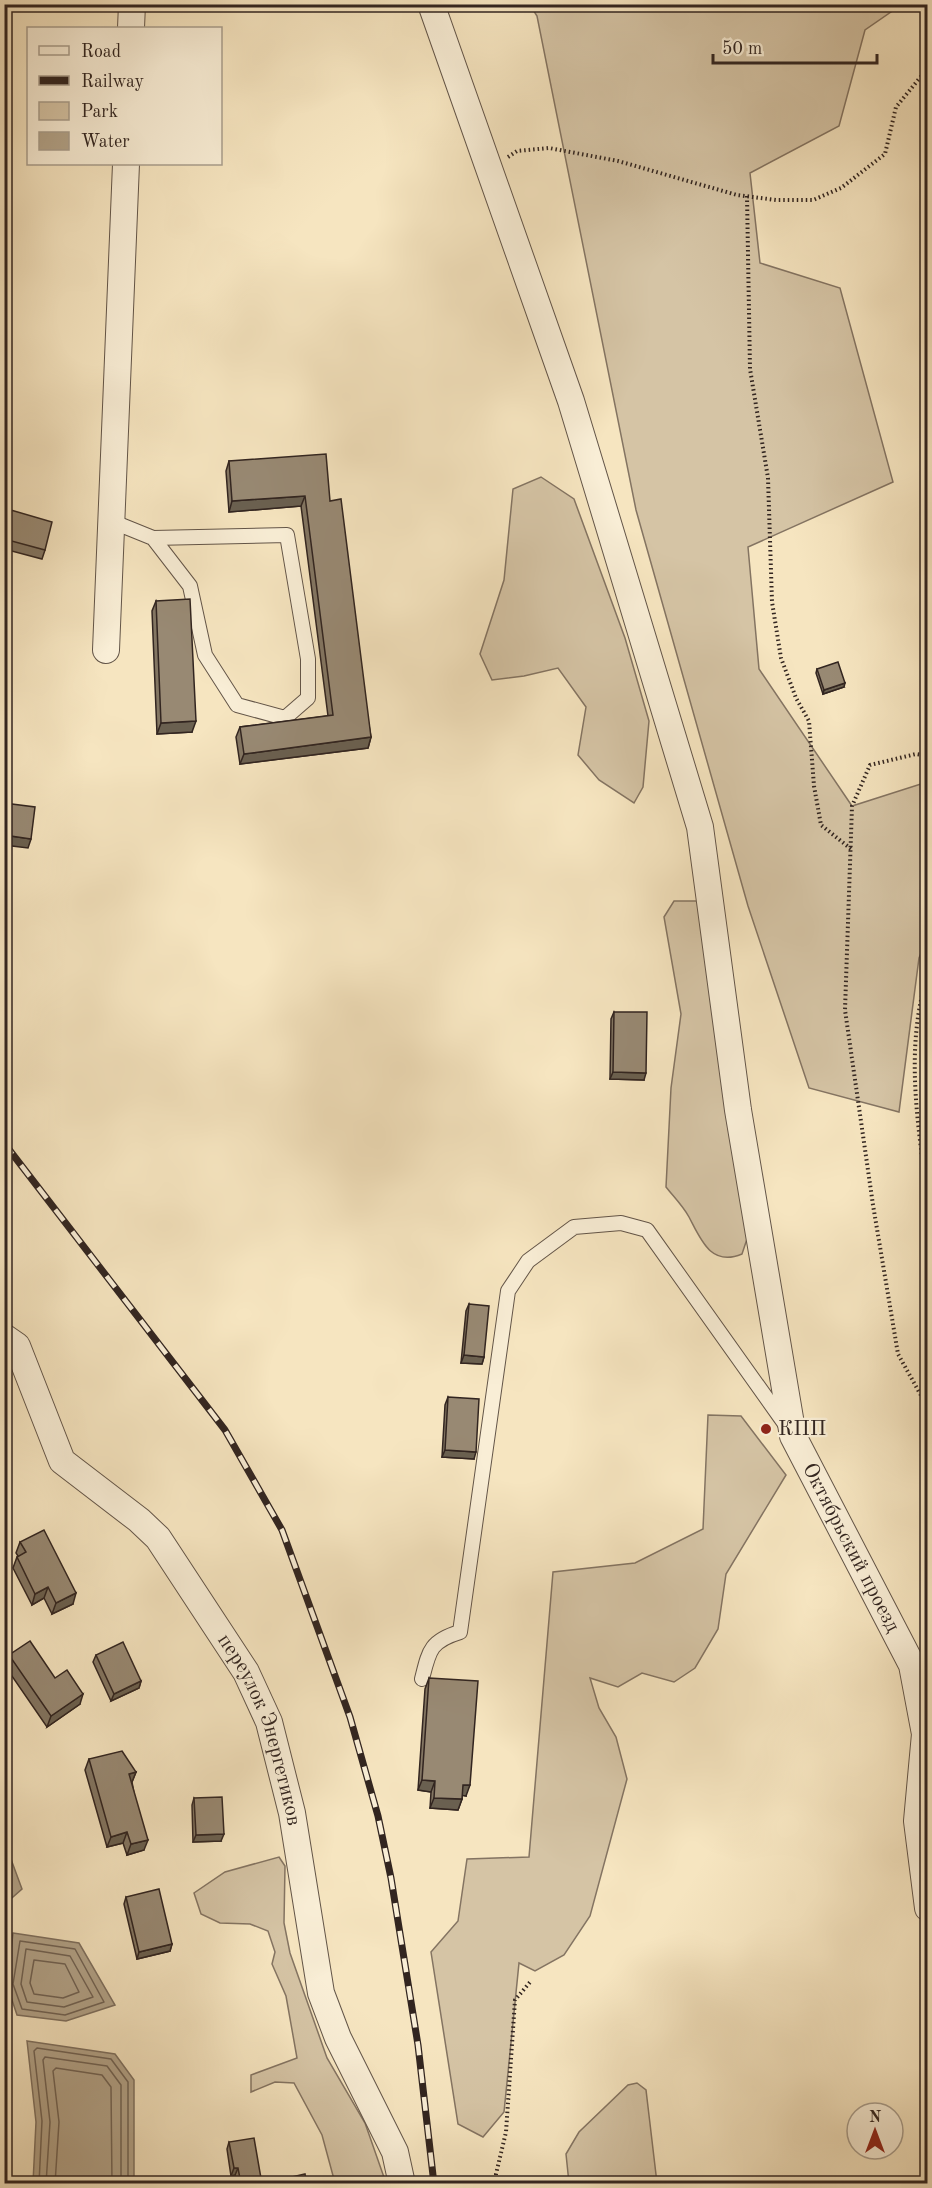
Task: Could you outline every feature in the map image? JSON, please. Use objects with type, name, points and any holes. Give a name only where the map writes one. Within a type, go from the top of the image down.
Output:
[{"type":"street","points":[[131,27],[132,4]]},
{"type":"street","name":"Октябрьский проезд","points":[[431,4],[571,401],[700,827],[738,1110],[793,1436],[912,1665],[925,1734],[918,1821],[927,1908]]},
{"type":"street","points":[[106,650],[126,165]]},
{"type":"street","name":"переулок Энергетиков","points":[[4,1336],[16,1346],[62,1461],[140,1520],[158,1538],[246,1672],[262,1702],[292,1813],[321,1993],[342,2045],[395,2152],[402,2184]]},
{"type":"lane","points":[[111,521],[153,538],[287,535],[308,659],[309,698],[285,718],[237,705],[205,655],[190,586],[153,538]]},
{"type":"lane","points":[[422,1679],[430,1648],[446,1636],[460,1632],[508,1291],[528,1261],[574,1227],[621,1223],[647,1230],[793,1436]]},
{"type":"path","points":[[491,170],[517,151],[549,148],[618,161],[747,196],[776,200],[813,200],[841,188],[885,154],[896,107],[927,68]]},
{"type":"path","points":[[747,196],[750,369],[768,478],[772,602],[777,636],[781,658],[796,699],[809,721],[814,786],[821,825],[851,849]]},
{"type":"path","points":[[927,756],[916,754],[870,765],[852,806],[845,1010],[854,1084],[898,1354],[927,1408]]},
{"type":"path","points":[[927,974],[919,1001],[914,1100],[927,1200]]},
{"type":"path","points":[[496,2184],[496,2174],[506,2132],[515,2000],[531,1981]]},
{"type":"green space","points":[[530,5],[901,5],[865,30],[839,126],[750,173],[760,263],[840,288],[893,482],[748,547],[759,669],[852,806],[927,782],[927,939],[919,958],[899,1112],[809,1088],[748,906],[636,510],[537,16]]},
{"type":"green space","points":[[541,477],[574,499],[625,638],[649,721],[643,787],[634,803],[599,780],[578,755],[586,707],[558,668],[492,680],[480,654],[504,580],[513,489]]},
{"type":"green space","points":[[674,901],[702,901],[749,1233],[742,1254],[731,1257],[722,1257],[708,1249],[684,1209],[666,1187],[671,1088],[681,1014],[664,917]]},
{"type":"green space","points":[[708,1415],[741,1416],[786,1475],[726,1574],[718,1629],[695,1668],[674,1682],[642,1673],[618,1687],[590,1678],[599,1708],[616,1737],[627,1779],[590,1916],[564,1955],[535,1971],[519,1963],[504,2112],[483,2137],[458,2124],[431,1952],[458,1921],[467,1859],[529,1857],[553,1572],[635,1563],[703,1529]]},
{"type":"green space","points":[[279,1857],[285,1866],[284,1923],[290,1953],[327,2058],[365,2123],[386,2183],[335,2183],[322,2135],[294,2083],[275,2082],[251,2092],[251,2075],[297,2058],[286,1996],[272,1964],[275,1952],[268,1931],[250,1924],[220,1923],[201,1914],[194,1893],[225,1872]]},
{"type":"green space","points":[[637,2083],[646,2090],[657,2183],[569,2183],[566,2154],[579,2132],[628,2085]]},
{"type":"water","points":[[5,1843],[22,1889],[4,1904]]},
{"type":"water","points":[[13,1933],[79,1943],[115,2005],[66,2021],[17,2015],[7,1985]]},
{"type":"water","points":[[27,2041],[115,2054],[134,2080],[134,2183],[33,2183],[36,2122]]},
{"type":"water","points":[[5,2065],[11,2065],[8,2184],[4,2183]]},
{"type":"building","points":[[326,454],[330,501],[341,499],[371,737],[244,754],[240,727],[333,715],[305,496],[232,501],[229,461]]},
{"type":"building","points":[[4,508],[52,522],[45,550],[4,539]]},
{"type":"building","points":[[190,599],[196,721],[161,723],[156,601]]},
{"type":"building","points":[[838,662],[845,683],[824,690],[817,669]]},
{"type":"building","points":[[4,803],[35,807],[31,839],[4,835]]},
{"type":"building","points":[[614,1012],[647,1012],[646,1073],[613,1072]]},
{"type":"building","points":[[469,1304],[489,1306],[484,1357],[464,1355]]},
{"type":"building","points":[[448,1397],[479,1399],[476,1452],[445,1450]]},
{"type":"building","points":[[44,1530],[76,1593],[56,1603],[48,1587],[35,1594],[17,1557],[26,1552],[20,1542]]},
{"type":"building","points":[[30,1641],[55,1678],[67,1670],[83,1694],[51,1716],[9,1655]]},
{"type":"building","points":[[123,1642],[141,1681],[114,1694],[96,1655]]},
{"type":"building","points":[[429,1678],[478,1681],[470,1785],[463,1785],[462,1799],[434,1798],[435,1781],[422,1780]]},
{"type":"building","points":[[122,1751],[136,1772],[129,1774],[148,1840],[131,1844],[127,1832],[111,1837],[89,1759]]},
{"type":"building","points":[[222,1797],[224,1834],[196,1835],[194,1798]]},
{"type":"building","points":[[159,1889],[172,1944],[139,1952],[126,1897]]},
{"type":"building","points":[[254,2138],[262,2184],[241,2184],[238,2168],[234,2168],[229,2142]]},
{"type":"building","points":[[305,2174],[307,2184],[262,2184]]},
{"type":"railway","points":[[4,1143],[225,1430],[282,1530],[350,1717],[378,1816],[391,1878],[418,2045],[434,2184]]},
{"type":"place","name":"КПП","points":[[766,1429]]}]
